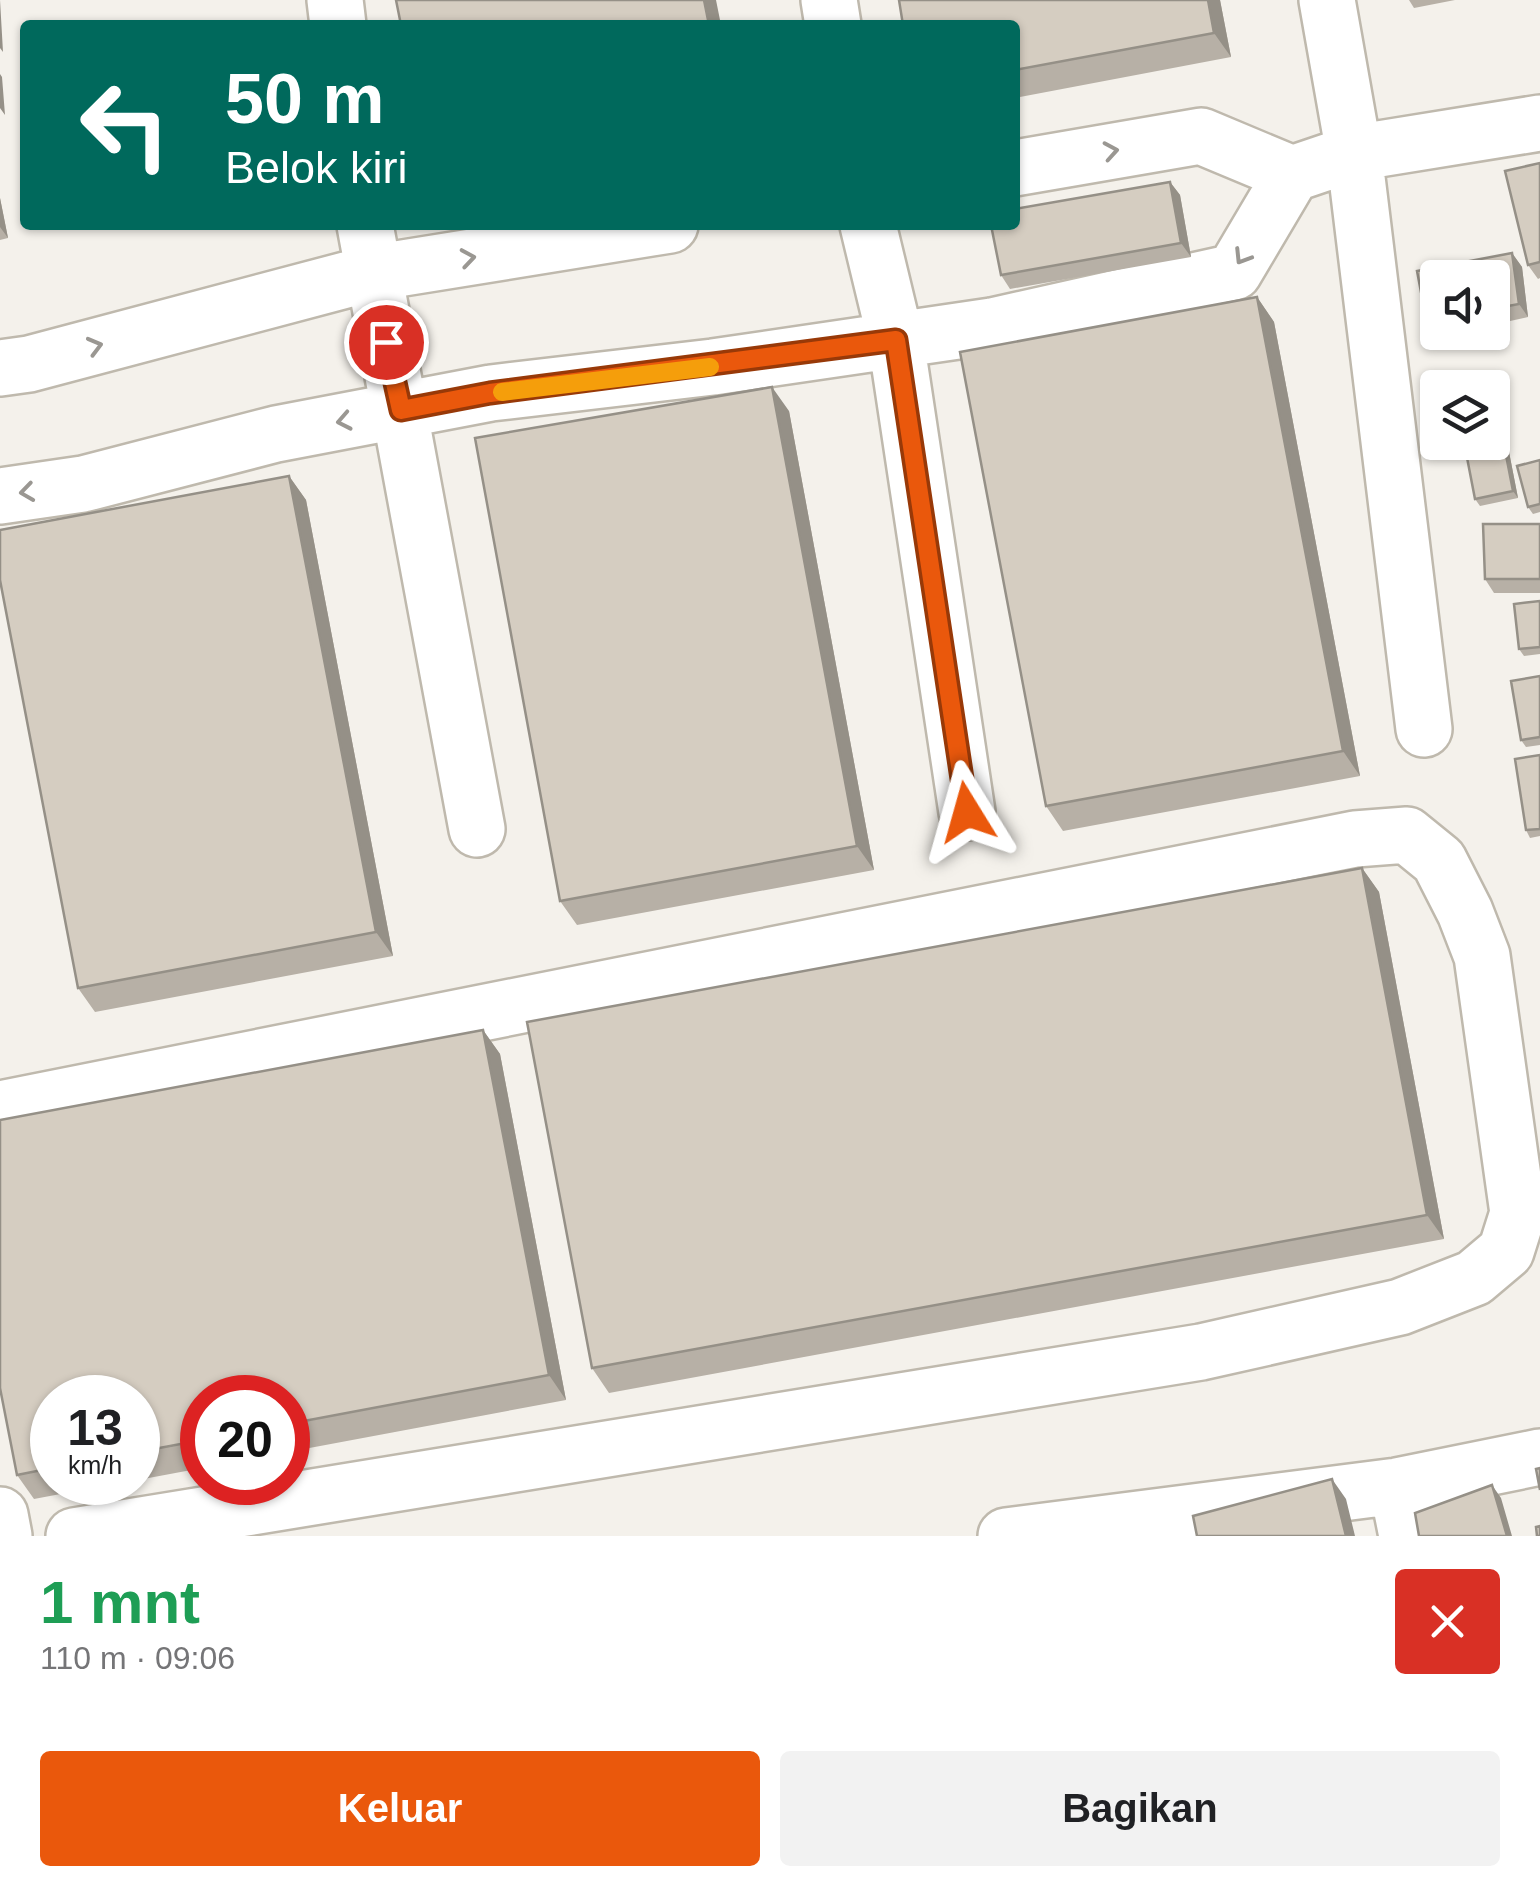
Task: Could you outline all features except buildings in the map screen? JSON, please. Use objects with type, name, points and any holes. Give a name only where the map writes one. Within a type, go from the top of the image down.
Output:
[{"type":"street","points":[[1327,0],[1354,153],[1424,729]]},
{"type":"street","points":[[0,496],[83,484],[276,434],[490,393],[992,326],[1234,272],[1292,174],[1354,153],[1540,123]]},
{"type":"street","points":[[1020,167],[1201,136],[1292,174]]},
{"type":"street","points":[[0,368],[29,364],[368,249],[607,230]]},
{"type":"street","points":[[869,230],[896,340],[967,812]]},
{"type":"street","points":[[368,249],[478,829]]},
{"type":"street","points":[[0,1109],[1355,839],[1406,835],[1439,861],[1482,956],[1518,1214],[1506,1251],[1474,1278],[1400,1307],[1202,1352],[74,1536]]},
{"type":"street","points":[[1006,1536],[1402,1511],[1540,1458]]},
{"type":"street","points":[[0,1515],[4,1536]]},
{"type":"slow traffic","points":[[502,392],[710,367]]},
{"type":"route","points":[[386,342],[401,410],[490,393],[713,367],[896,340],[967,812]]}]
